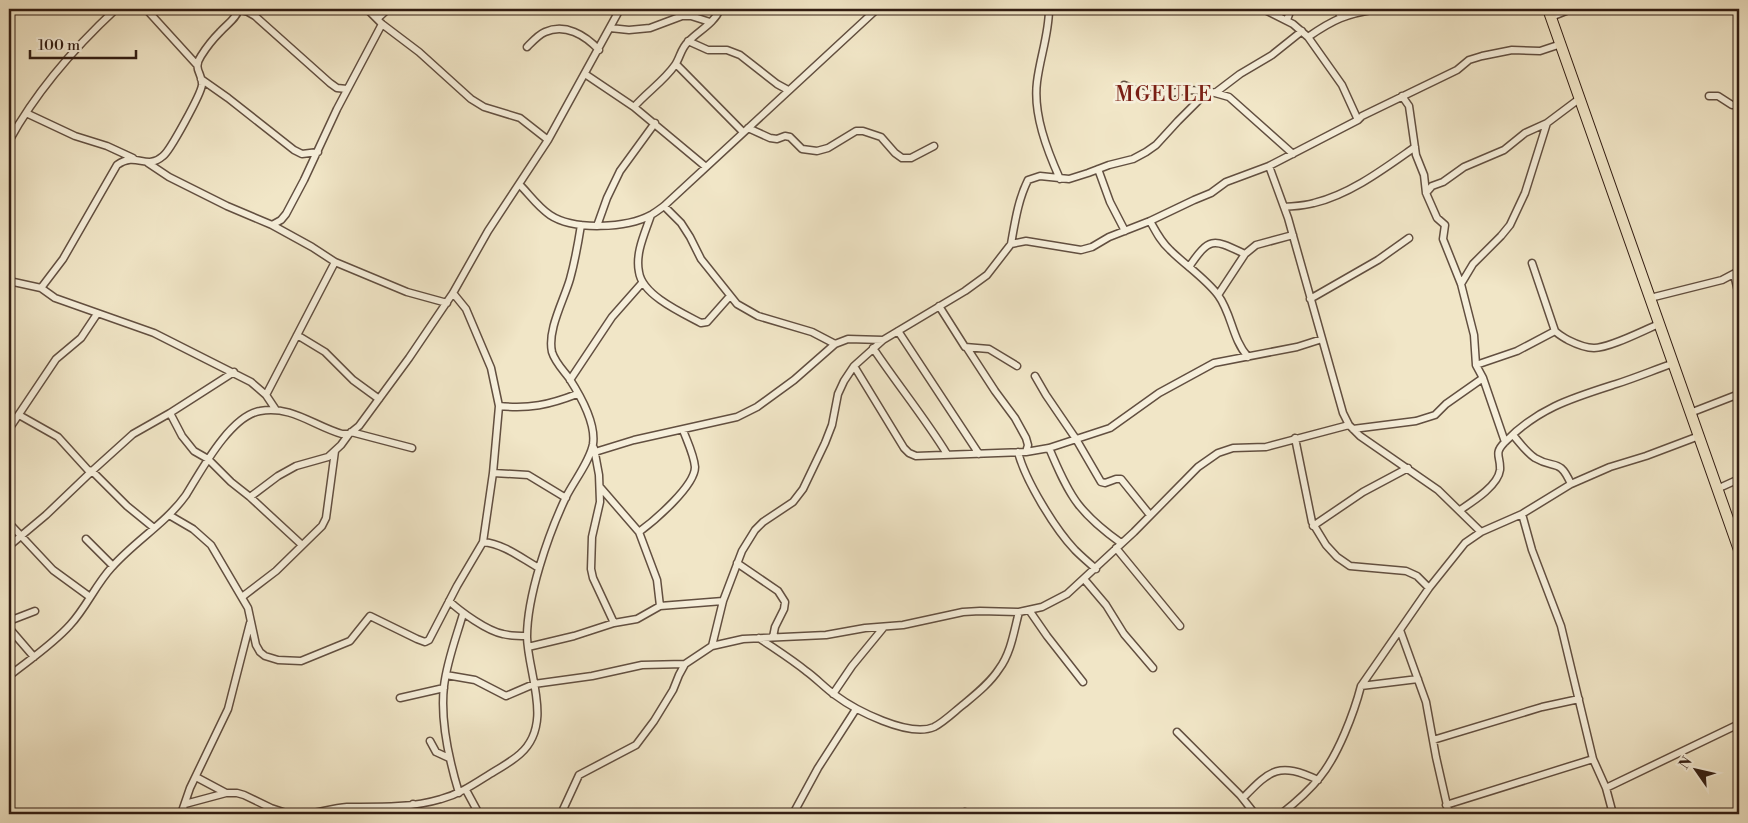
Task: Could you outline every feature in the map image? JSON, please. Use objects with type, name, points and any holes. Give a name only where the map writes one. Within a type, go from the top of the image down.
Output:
[{"type":"main road","points":[[1549,13],[1739,550]]},
{"type":"street","points":[[9,141],[56,71],[72,52],[116,9]]},
{"type":"street","points":[[146,9],[197,66],[202,85],[199,96],[167,153],[156,161],[148,163]]},
{"type":"street","points":[[197,66],[200,57],[232,22],[239,9],[255,16],[330,83],[337,88],[347,89]]},
{"type":"street","points":[[367,9],[380,22],[419,52],[471,99],[484,108],[520,118],[548,140]]},
{"type":"street","points":[[272,225],[278,223],[286,214],[388,9]]},
{"type":"street","points":[[250,497],[278,476],[296,466],[328,457],[359,426],[447,303],[488,231],[548,140],[620,9]]},
{"type":"street","points":[[634,107],[647,92],[666,76],[676,64],[688,41],[710,22],[720,9]]},
{"type":"street","points":[[520,185],[552,217],[581,225],[597,226],[631,222],[651,215],[664,206],[877,9]]},
{"type":"street","points":[[1048,9],[1044,51],[1037,82],[1037,104],[1046,144],[1060,179]]},
{"type":"street","points":[[1263,9],[1287,20],[1308,37],[1342,85],[1358,120]]},
{"type":"street","points":[[1287,20],[1290,9]]},
{"type":"street","points":[[1337,9],[1341,17]]},
{"type":"street","points":[[1308,37],[1341,17],[1354,12],[1377,9]]},
{"type":"street","points":[[1549,13],[1571,9]]},
{"type":"street","points":[[610,28],[629,30],[650,28],[682,16],[691,16],[710,22]]},
{"type":"street","points":[[526,47],[543,32],[558,28],[587,38],[606,37]]},
{"type":"street","points":[[1216,94],[1240,74],[1272,55],[1302,31]]},
{"type":"street","points":[[587,38],[598,50]]},
{"type":"street","points":[[688,41],[708,50],[727,50],[740,55],[777,84],[788,90]]},
{"type":"street","points":[[1011,244],[1026,241],[1081,250],[1150,222],[1210,193],[1226,182],[1269,166],[1358,120],[1362,116],[1457,70],[1469,60],[1512,50],[1540,51],[1561,44]]},
{"type":"street","points":[[676,64],[745,130],[770,138],[790,137],[802,149],[816,151],[828,148],[856,132],[863,131],[880,137],[902,158],[911,158],[934,146]]},
{"type":"street","points":[[585,74],[655,123],[706,167]]},
{"type":"street","points":[[201,78],[294,150],[302,154],[318,152]]},
{"type":"street","points":[[1124,85],[1145,94],[1160,95],[1188,90],[1208,91],[1229,97],[1293,154]]},
{"type":"street","points":[[712,646],[723,601],[742,551],[755,530],[763,522],[793,502],[803,489],[832,425],[838,394],[844,380],[854,366],[882,340],[965,291],[987,275],[1011,244],[1019,201],[1028,180],[1040,176],[1069,179],[1133,159],[1156,145],[1208,91]]},
{"type":"street","points":[[1402,96],[1409,106],[1416,155],[1424,175],[1426,193],[1436,218],[1445,225],[1443,240],[1460,284],[1474,336],[1476,365],[1483,378],[1505,442]]},
{"type":"street","points":[[1709,96],[1718,96],[1732,105],[1739,105]]},
{"type":"street","points":[[1426,193],[1432,186],[1443,182],[1464,167],[1504,150],[1525,133],[1546,123],[1579,99]]},
{"type":"street","points":[[26,113],[75,136],[107,146],[134,159],[148,163],[170,177],[227,206],[284,231],[335,262],[407,292],[447,303]]},
{"type":"street","points":[[597,226],[607,198],[620,171],[655,123]]},
{"type":"street","points":[[1460,284],[1473,264],[1501,236],[1510,224],[1525,193],[1546,123]]},
{"type":"street","points":[[1284,207],[1316,203],[1340,193],[1381,170],[1415,147]]},
{"type":"street","points":[[41,288],[63,260],[117,165],[125,160],[134,159]]},
{"type":"street","points":[[1269,166],[1284,207],[1343,413],[1351,427],[1367,441],[1438,490],[1481,532]]},
{"type":"street","points":[[1098,169],[1110,202],[1125,231]]},
{"type":"street","points":[[664,206],[680,223],[701,258],[737,304],[758,316],[812,332],[835,344]]},
{"type":"street","points":[[284,231],[286,214]]},
{"type":"street","points":[[651,215],[642,240],[638,260],[638,272],[642,283],[660,300],[701,323],[707,322],[730,296]]},
{"type":"street","points":[[1150,222],[1159,238],[1169,250],[1218,295],[1228,314],[1241,349],[1248,357]]},
{"type":"street","points":[[581,225],[577,254],[554,329],[552,353],[570,380],[591,421],[592,444],[600,487],[600,502],[592,537],[591,569],[593,578],[614,623]]},
{"type":"street","points":[[1218,295],[1245,254],[1256,245],[1292,235]]},
{"type":"street","points":[[1310,299],[1378,260],[1409,238]]},
{"type":"street","points":[[1189,267],[1197,254],[1206,246],[1215,242],[1245,254]]},
{"type":"street","points":[[266,395],[335,262]]},
{"type":"street","points":[[1532,264],[1556,331],[1572,342],[1594,348],[1607,346],[1660,324]]},
{"type":"street","points":[[1650,298],[1722,280],[1737,273],[1739,296]]},
{"type":"street","points":[[9,283],[41,288],[55,298],[154,333],[234,372],[260,388],[276,410]]},
{"type":"street","points":[[570,380],[612,317],[642,283]]},
{"type":"street","points":[[169,515],[193,529],[211,545],[248,608],[256,645],[262,654],[278,660],[299,662],[350,641],[370,616],[417,639],[425,642],[428,641],[483,542],[493,473],[499,406],[491,368],[466,309],[453,293]]},
{"type":"street","points":[[939,306],[961,343],[967,348],[1024,433],[1028,442],[1026,452]]},
{"type":"street","points":[[9,429],[56,359],[81,338],[97,314]]},
{"type":"street","points":[[898,331],[979,454]]},
{"type":"street","points":[[1476,365],[1518,351],[1556,331]]},
{"type":"street","points":[[297,335],[325,352],[353,380],[378,399]]},
{"type":"street","points":[[595,452],[634,440],[736,417],[757,407],[794,380],[835,344],[848,339],[882,340]]},
{"type":"street","points":[[854,366],[899,441],[909,453],[916,456],[1026,452],[1049,448],[1110,428],[1159,393],[1214,363],[1297,347],[1322,340]]},
{"type":"street","points":[[874,348],[895,382],[932,430],[946,454]]},
{"type":"street","points":[[967,348],[989,349],[1011,361],[1016,366]]},
{"type":"street","points":[[1460,510],[1480,496],[1495,481],[1500,471],[1498,452],[1505,442],[1526,423],[1551,407],[1576,396],[1618,384],[1674,362]]},
{"type":"street","points":[[9,546],[46,515],[133,434],[234,372]]},
{"type":"street","points":[[1035,376],[1076,439],[1101,482],[1105,483],[1121,479],[1150,515]]},
{"type":"street","points":[[561,814],[579,775],[636,745],[644,736],[673,690],[685,664],[712,646],[743,639],[826,635],[903,625],[963,612],[1020,612],[1042,607],[1067,594],[1134,532],[1198,467],[1218,453],[1233,448],[1266,447],[1295,438],[1351,427],[1416,421],[1435,415],[1446,404],[1483,378]]},
{"type":"street","points":[[499,406],[516,408],[539,406],[556,403],[578,394]]},
{"type":"street","points":[[1690,414],[1739,394]]},
{"type":"street","points":[[9,676],[72,624],[113,566],[169,515],[185,495],[208,459],[237,424],[250,414],[259,411],[276,410],[300,416],[342,434],[350,433],[412,448]]},
{"type":"street","points":[[170,413],[187,444],[199,455],[208,459],[302,545]]},
{"type":"street","points":[[19,415],[51,432],[126,506],[154,528]]},
{"type":"street","points":[[639,532],[656,519],[693,476],[695,467],[684,430]]},
{"type":"street","points":[[1513,434],[1527,452],[1536,459],[1558,465],[1563,469],[1571,484]]},
{"type":"street","points":[[1281,814],[1318,780],[1338,746],[1361,686],[1429,588],[1465,543],[1481,532],[1522,514],[1571,484],[1610,466],[1646,456],[1699,436]]},
{"type":"street","points":[[1295,438],[1313,526],[1326,545],[1344,563],[1350,566],[1406,571],[1417,576],[1429,588]]},
{"type":"street","points":[[308,814],[441,800],[466,790],[520,754],[530,742],[537,726],[538,713],[527,636],[532,595],[539,568],[566,498],[588,456],[592,444]]},
{"type":"street","points":[[1049,448],[1078,504],[1118,545],[1180,626]]},
{"type":"street","points":[[242,597],[276,571],[318,532],[326,518],[334,452]]},
{"type":"street","points":[[1018,452],[1024,472],[1056,526],[1075,550],[1096,568]]},
{"type":"street","points":[[1313,526],[1363,492],[1408,468]]},
{"type":"street","points":[[493,473],[528,475],[566,498]]},
{"type":"street","points":[[1717,489],[1739,479]]},
{"type":"street","points":[[600,487],[639,532],[657,580],[660,606]]},
{"type":"street","points":[[1522,514],[1532,550],[1561,626],[1593,758],[1606,788],[1614,814]]},
{"type":"street","points":[[9,523],[59,575],[90,597]]},
{"type":"street","points":[[86,539],[113,566]]},
{"type":"street","points":[[483,542],[501,546],[539,568]]},
{"type":"street","points":[[737,563],[778,591],[785,602],[773,637]]},
{"type":"street","points":[[1084,579],[1106,605],[1124,634],[1154,668]]},
{"type":"street","points":[[449,601],[463,614],[501,634],[527,636]]},
{"type":"street","points":[[528,647],[574,636],[614,623],[637,619],[660,606],[723,601]]},
{"type":"street","points":[[1029,610],[1084,682]]},
{"type":"street","points":[[9,620],[35,611]]},
{"type":"street","points":[[760,638],[808,672],[833,694],[856,709],[888,722],[921,729],[934,727],[980,691],[1000,669],[1008,651],[1020,612]]},
{"type":"street","points":[[459,793],[449,758],[445,729],[444,688],[463,614]]},
{"type":"street","points":[[181,814],[190,788],[228,709],[250,619]]},
{"type":"street","points":[[833,694],[852,666],[884,627]]},
{"type":"street","points":[[9,628],[34,657]]},
{"type":"street","points":[[1400,630],[1426,702],[1449,814]]},
{"type":"street","points":[[446,675],[475,680],[506,696],[534,684],[592,676],[642,665],[685,664]]},
{"type":"street","points":[[1361,686],[1418,679]]},
{"type":"street","points":[[400,698],[444,688]]},
{"type":"street","points":[[1433,740],[1542,707],[1579,699]]},
{"type":"street","points":[[793,814],[818,768],[856,709]]},
{"type":"street","points":[[1606,788],[1739,724]]},
{"type":"street","points":[[1177,732],[1243,798],[1255,814]]},
{"type":"street","points":[[430,741],[436,752],[449,758]]},
{"type":"street","points":[[1446,805],[1593,758]]},
{"type":"street","points":[[1243,798],[1258,783],[1279,770],[1290,769],[1318,780]]},
{"type":"street","points":[[196,777],[226,793]]},
{"type":"street","points":[[466,790],[479,814]]},
{"type":"street","points":[[185,804],[237,792],[289,814]]},
{"type":"street","points":[[413,804],[413,814]]},
{"type":"district","name":"MGEULE","points":[[1164,95]]}]
